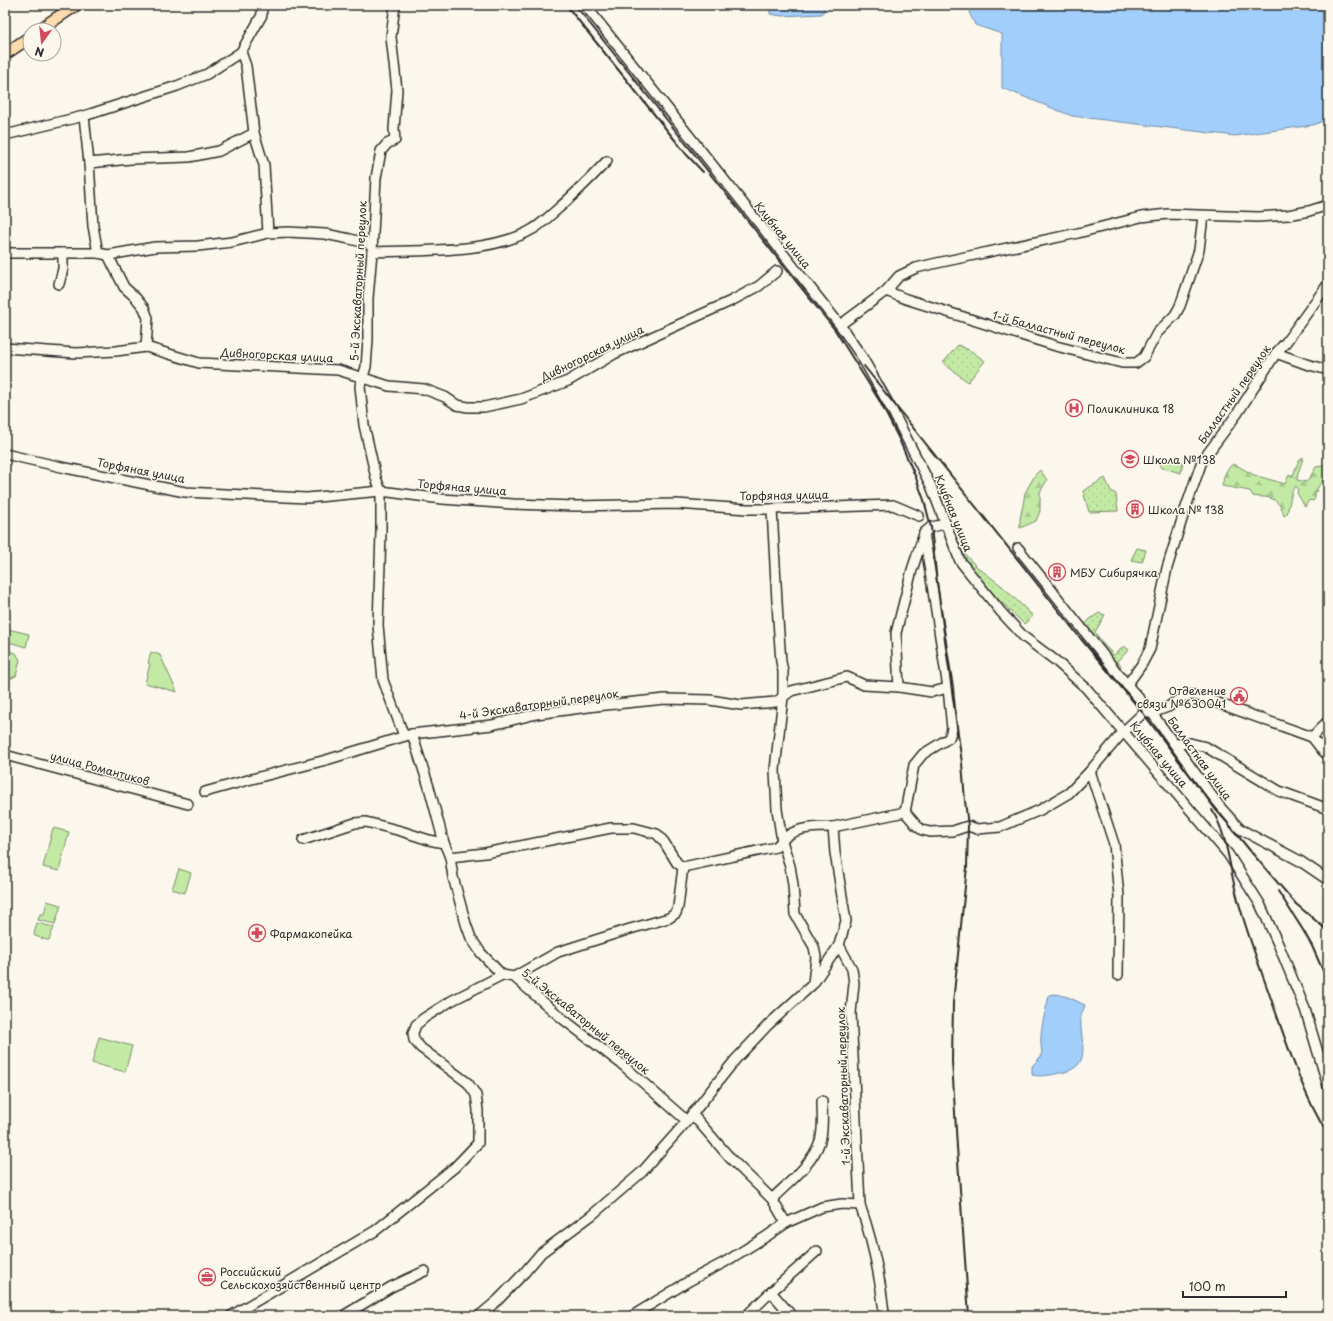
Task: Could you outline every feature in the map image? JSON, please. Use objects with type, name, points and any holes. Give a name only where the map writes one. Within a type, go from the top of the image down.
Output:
[{"type":"main road","points":[[51,22],[76,5]]},
{"type":"main road","points":[[5,54],[22,42]]},
{"type":"street","points":[[5,135],[84,116],[177,86],[207,74],[241,52],[262,15],[262,5]]},
{"type":"street","name":"5-й Экскаваторный переулок","points":[[395,5],[391,37],[396,90],[394,129],[395,140],[387,144],[381,151],[376,178],[368,298],[366,368],[360,386],[364,425],[376,478],[381,491],[378,626],[384,680],[429,787],[444,843],[450,857],[453,877],[466,924],[471,938],[481,953],[502,975],[514,977],[563,1019],[690,1117],[772,1198],[786,1223]]},
{"type":"street","name":"Клубная улица","points":[[585,5],[840,325],[862,357],[892,410],[931,486],[960,561],[1001,612],[1024,637],[1056,661],[1086,688],[1228,854],[1260,904],[1305,1009],[1328,1086]]},
{"type":"street","points":[[241,52],[246,66],[254,133],[264,165],[268,233]]},
{"type":"street","points":[[84,116],[90,163],[93,226],[98,254]]},
{"type":"street","points":[[90,163],[131,159],[189,157],[219,151],[254,133]]},
{"type":"street","points":[[5,253],[108,255],[155,247],[198,246],[226,243],[268,233],[288,232],[325,234],[350,238],[372,248],[443,250],[494,244],[514,239],[534,229],[576,193],[607,161]]},
{"type":"street","points":[[840,325],[886,291],[900,276],[916,268],[1078,233],[1141,217],[1168,214],[1258,217],[1288,215],[1309,211],[1328,205]]},
{"type":"street","name":"1-й Балластный переулок","points":[[886,291],[906,299],[1056,346],[1122,363],[1136,363],[1144,357],[1157,333],[1175,315],[1180,306],[1198,250],[1203,216]]},
{"type":"street","points":[[59,284],[63,269],[63,253]]},
{"type":"street","points":[[108,255],[124,287],[135,296],[144,308],[148,318],[146,346]]},
{"type":"street","name":"Дивногорская улица","points":[[5,348],[76,353],[116,351],[146,346],[199,363],[338,370],[389,386],[424,389],[445,397],[457,405],[484,407],[520,399],[568,381],[614,354],[706,314],[731,301],[759,286],[777,271]]},
{"type":"street","name":"Балластный переулок","points":[[1127,685],[1142,664],[1150,649],[1168,568],[1184,513],[1202,460],[1236,414],[1276,352],[1286,342],[1328,284]]},
{"type":"street","points":[[1276,352],[1306,364],[1328,370]]},
{"type":"street","name":"Торфяная улица","points":[[5,454],[185,492],[307,498],[381,491],[513,504],[574,506],[676,504],[747,509],[772,509],[893,505],[919,516]]},
{"type":"street","points":[[772,509],[778,620],[783,671],[783,697],[775,770],[777,809],[782,841],[790,866],[795,914],[814,947],[816,957],[813,984]]},
{"type":"street","points":[[898,687],[896,633],[912,570],[924,533],[931,527],[945,524]]},
{"type":"street","points":[[905,812],[914,765],[923,754],[949,738],[952,729],[948,688],[924,533]]},
{"type":"street","name":"Балластная улица","points":[[1018,548],[1127,685],[1152,713],[1220,807],[1240,829],[1300,861],[1328,880]]},
{"type":"street","name":"4-й Экскаваторный переулок","points":[[205,792],[326,760],[408,735],[492,725],[536,714],[658,700],[710,700],[741,705],[776,702],[791,691],[847,677],[864,685],[898,687],[932,692],[948,688]]},
{"type":"street","points":[[905,812],[922,830],[930,832],[953,831],[968,826],[977,829],[1000,827],[1040,810],[1068,793],[1090,771],[1124,731],[1144,713],[1152,713],[1168,707],[1184,696],[1193,695],[1312,737],[1323,751],[1328,754]]},
{"type":"street","points":[[1312,737],[1328,721]]},
{"type":"street","points":[[1175,744],[1190,743],[1206,747],[1279,791],[1328,809]]},
{"type":"street","name":"улица Романтиков","points":[[5,755],[188,804]]},
{"type":"street","points":[[1090,771],[1114,844],[1119,896],[1118,975]]},
{"type":"street","points":[[450,857],[485,853],[611,828],[634,828],[657,834],[664,842],[677,863],[683,867],[776,847],[787,836],[795,832],[819,827],[833,827],[905,812]]},
{"type":"street","points":[[302,840],[355,823],[366,822],[444,843]]},
{"type":"street","points":[[478,1316],[498,1300],[541,1253],[592,1215],[642,1172],[690,1117],[735,1060],[768,1025],[813,984],[839,945],[846,921],[835,853],[833,827]]},
{"type":"street","points":[[514,977],[558,952],[669,918],[676,912],[678,907],[683,867]]},
{"type":"street","name":"1-й Экскаваторный переулок","points":[[839,945],[852,969],[854,983],[851,1013],[860,1205],[868,1225],[881,1285],[884,1312],[883,1316]]},
{"type":"street","points":[[231,1316],[375,1231],[455,1167],[478,1143],[478,1110],[476,1095],[468,1083],[421,1048],[414,1040],[413,1033],[416,1025],[424,1018],[502,975]]},
{"type":"street","points":[[772,1198],[806,1166],[814,1153],[820,1141],[822,1128],[822,1101]]},
{"type":"street","points":[[632,1316],[689,1281],[725,1262],[768,1236],[786,1223],[822,1207],[842,1204],[860,1205]]},
{"type":"street","points":[[746,1316],[817,1251]]},
{"type":"street","points":[[343,1316],[391,1287],[426,1271]]},
{"type":"street","points":[[771,1292],[792,1316]]},
{"type":"green space","points":[[958,345],[971,351],[985,361],[968,382],[943,363]]},
{"type":"green space","points":[[1163,457],[1183,462],[1181,473],[1160,467]]},
{"type":"green space","points":[[1303,457],[1297,480],[1306,482],[1316,467],[1328,465],[1328,473],[1318,487],[1313,501],[1309,500],[1305,507],[1297,493],[1298,489],[1296,486],[1292,491],[1287,514],[1284,516],[1280,506],[1273,499],[1253,496],[1250,491],[1222,486],[1227,470],[1234,464],[1254,475],[1285,484],[1289,475],[1293,475],[1299,460]]},
{"type":"green space","points":[[1040,470],[1047,480],[1040,492],[1040,511],[1036,521],[1020,528],[1020,519],[1025,493],[1035,475]]},
{"type":"green space","points":[[1105,478],[1111,491],[1116,494],[1118,511],[1089,512],[1083,491]]},
{"type":"green space","points":[[1137,548],[1146,550],[1142,562],[1131,560]]},
{"type":"green space","points":[[960,549],[976,566],[1002,586],[1033,616],[1024,624],[981,580],[966,560]]},
{"type":"green space","points":[[1099,613],[1105,615],[1095,632],[1104,645],[1114,655],[1124,646],[1129,650],[1117,661],[1121,666],[1118,668],[1083,628],[1089,620]]},
{"type":"green space","points":[[8,629],[29,634],[26,647],[5,641]]},
{"type":"green space","points":[[5,650],[16,653],[20,660],[16,676],[9,679],[5,679]]},
{"type":"green space","points":[[151,652],[160,655],[177,692],[145,683],[150,664],[148,663]]},
{"type":"green space","points":[[53,828],[69,832],[59,871],[43,867]]},
{"type":"green space","points":[[179,869],[191,873],[185,893],[172,889]]},
{"type":"green space","points":[[47,901],[61,905],[55,924],[38,920],[40,914],[44,914]]},
{"type":"green space","points":[[37,923],[54,927],[49,940],[35,936],[34,934]]},
{"type":"green space","points":[[99,1037],[132,1046],[125,1072],[92,1063]]},
{"type":"water","points":[[770,5],[827,5],[822,14],[782,16],[770,14]]},
{"type":"water","points":[[971,5],[1328,5],[1328,119],[1313,125],[1235,136],[1072,116],[1002,88],[1002,34],[975,25],[969,12]]},
{"type":"water","points":[[1056,994],[1068,997],[1085,1005],[1081,1014],[1083,1052],[1081,1059],[1078,1065],[1071,1070],[1046,1076],[1032,1075],[1032,1066],[1042,1053],[1041,1031],[1049,995]]},
{"type":"railway","points":[[566,5],[687,155],[703,172]]},
{"type":"railway","points":[[575,5],[835,330],[879,400],[899,439],[924,500],[931,527],[937,582],[962,763],[968,826],[967,867],[953,1003],[952,1061],[969,1316]]},
{"type":"railway","points":[[864,366],[1081,639],[1143,713],[1200,789],[1252,853],[1296,904],[1328,931]]},
{"type":"railway","points":[[1212,810],[1222,832],[1235,889],[1246,928],[1286,1042],[1305,1090],[1328,1135]]},
{"type":"railway","points":[[1278,891],[1312,946],[1328,982]]},
{"type":"place","name":"Поликлиника 18","points":[[1074,408]]},
{"type":"place","name":"Школа №138","points":[[1130,459]]},
{"type":"place","name":"Школа № 138","points":[[1135,509]]},
{"type":"place","name":"МБУ Сибирячка","points":[[1057,572]]},
{"type":"place","name":"Отделение связи №630041","points":[[1239,696]]},
{"type":"place","name":"Фармакопейка","points":[[257,933]]},
{"type":"place","name":"Российский Сельскохозяйственный центр","points":[[207,1277]]}]
